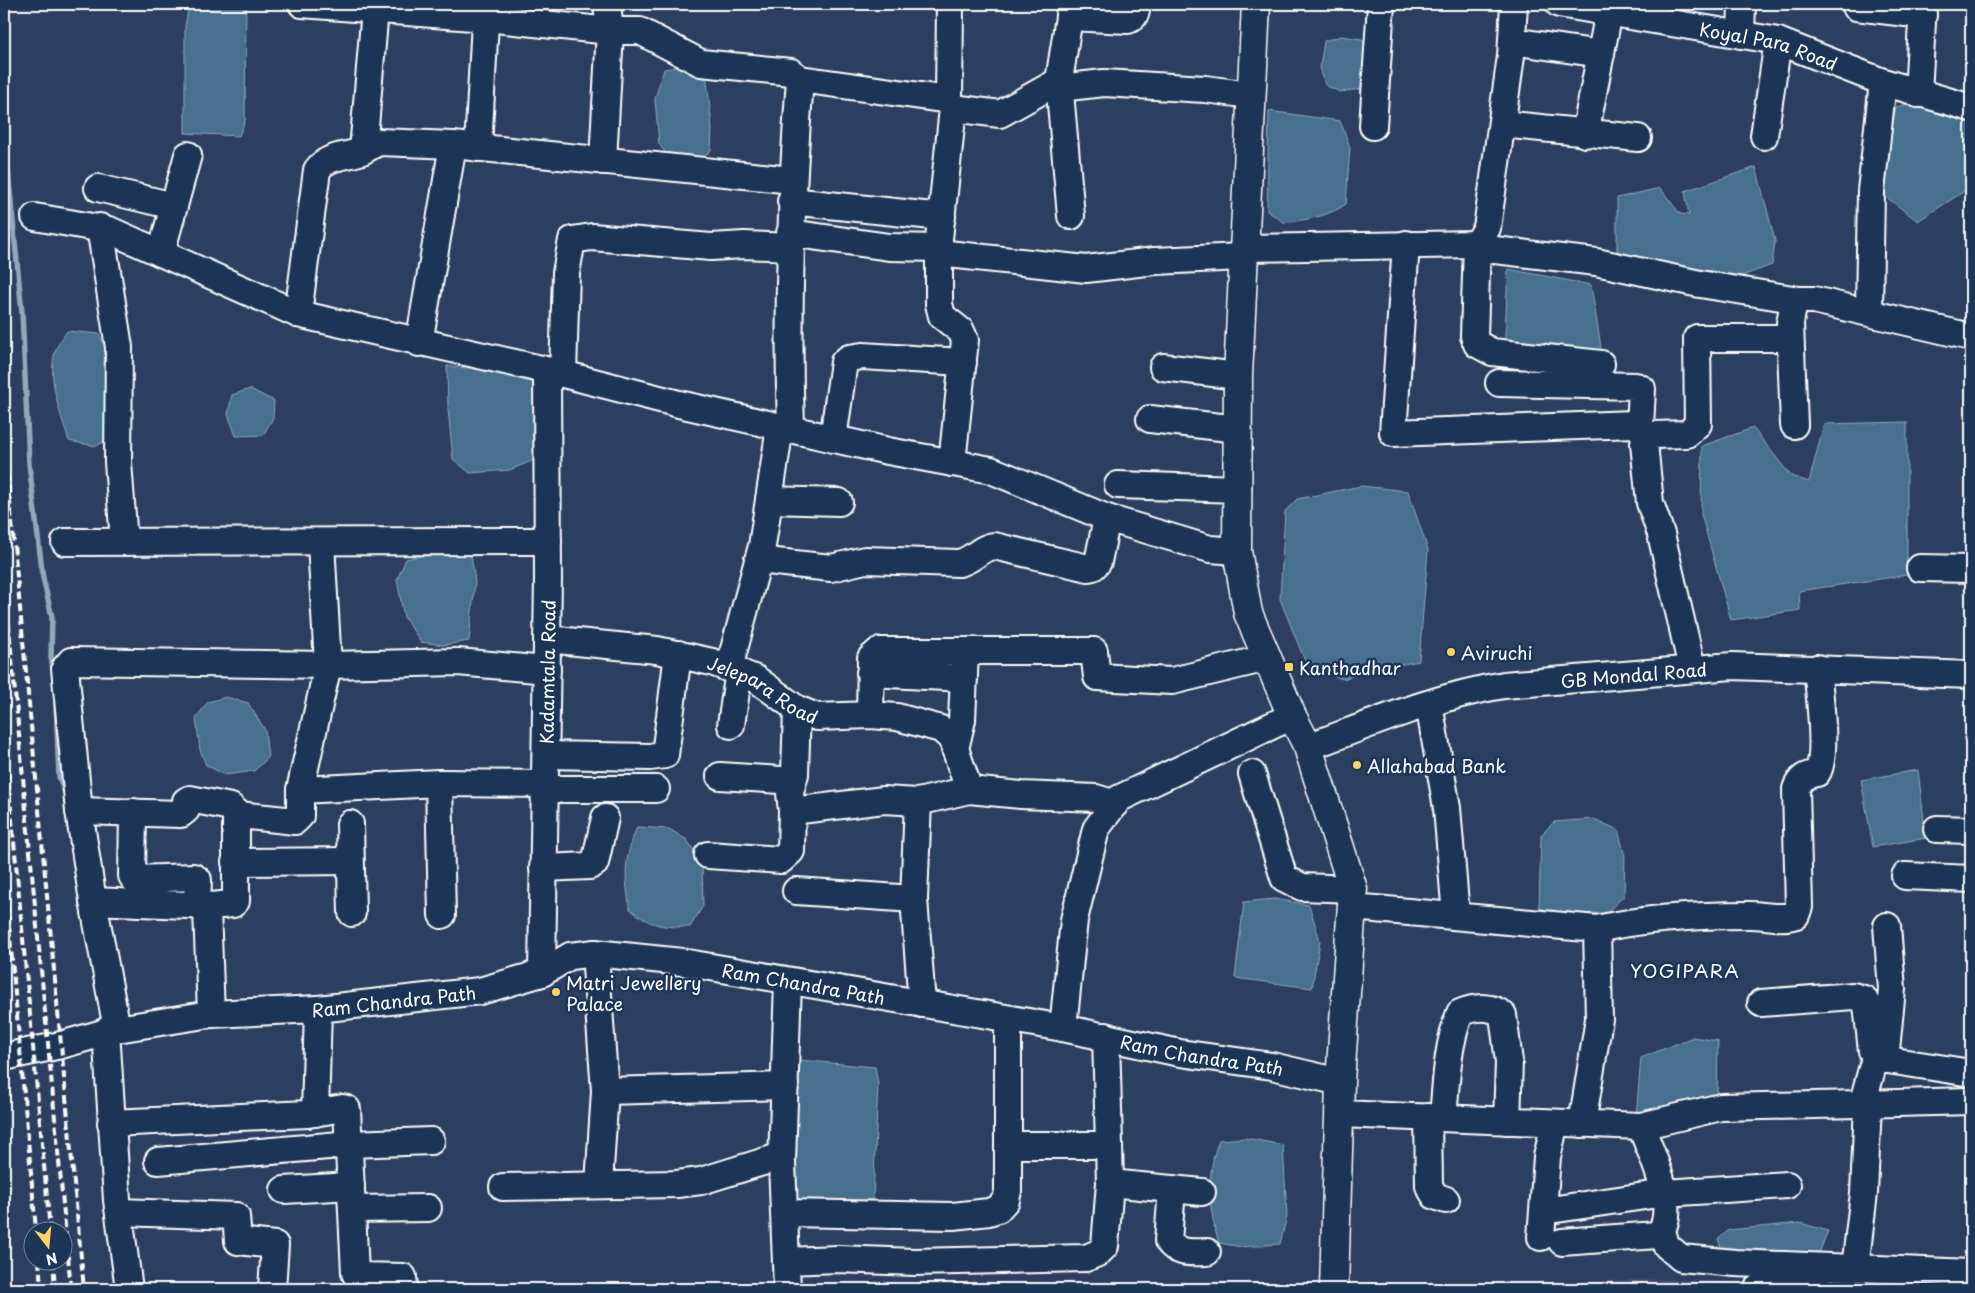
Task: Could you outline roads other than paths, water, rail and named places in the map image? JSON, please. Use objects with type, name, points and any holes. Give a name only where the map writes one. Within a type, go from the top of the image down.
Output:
[{"type":"main road","points":[[1256,4],[1238,376],[1237,551],[1248,613],[1292,716],[1308,747],[1353,898],[1340,1082],[1334,1289]]},
{"type":"street","points":[[302,4],[375,9],[486,11],[610,31],[640,31],[701,63],[791,72],[800,79],[1000,114],[1059,85],[1113,84],[1251,95]]},
{"type":"street","points":[[603,160],[610,31],[606,4]]},
{"type":"street","points":[[950,4],[951,104],[939,250],[939,304],[942,316],[961,331],[965,340],[952,463]]},
{"type":"street","points":[[1071,216],[1059,85],[1070,10],[1128,20],[1133,18],[1136,13],[1137,4]]},
{"type":"street","points":[[1373,126],[1380,4]]},
{"type":"street","points":[[1514,4],[1512,41],[1502,124],[1487,228],[1478,246],[1474,336],[1477,344],[1492,352],[1601,364]]},
{"type":"street","name":"Koyal Para Road","points":[[1560,4],[1778,41],[1882,82],[1971,108]]},
{"type":"street","points":[[1741,35],[1742,4]]},
{"type":"street","points":[[1856,7],[1923,9],[1918,94]]},
{"type":"street","points":[[363,150],[375,9]]},
{"type":"street","points":[[419,343],[466,147],[486,11]]},
{"type":"street","points":[[1585,134],[1610,12]]},
{"type":"street","points":[[1512,41],[1601,54]]},
{"type":"street","points":[[1764,136],[1778,41]]},
{"type":"street","points":[[731,725],[734,670],[786,428],[790,240],[800,79]]},
{"type":"street","points":[[1869,312],[1870,191],[1882,82]]},
{"type":"street","points":[[1502,124],[1638,138]]},
{"type":"street","points":[[298,314],[318,170],[323,162],[363,150],[380,142],[466,147],[603,160],[942,217]]},
{"type":"street","points":[[161,253],[188,155]]},
{"type":"street","points":[[98,188],[174,206]]},
{"type":"street","points":[[35,217],[100,227],[298,314],[419,343],[555,372],[679,404],[834,439],[991,470],[1107,518],[1210,549],[1237,551]]},
{"type":"street","points":[[100,227],[119,347],[118,462],[124,542]]},
{"type":"street","name":"Kadamtala Road","points":[[542,973],[548,541],[555,372],[566,273],[572,240],[592,236],[712,247],[790,240]]},
{"type":"street","points":[[790,240],[939,250],[1086,268],[1243,252],[1406,244],[1478,246],[1596,262],[1700,284],[1799,300],[1814,300],[1971,337]]},
{"type":"street","points":[[1406,244],[1393,433],[1635,424],[1643,432],[1653,435],[1687,434],[1698,424],[1697,338],[1789,338]]},
{"type":"street","points":[[1794,425],[1789,338],[1793,307],[1799,300]]},
{"type":"street","points":[[834,439],[844,362],[849,358],[862,356],[962,362]]},
{"type":"street","points":[[1163,367],[1238,376]]},
{"type":"street","points":[[1499,383],[1636,386],[1642,389],[1643,432],[1650,503],[1661,534],[1692,668]]},
{"type":"street","points":[[1150,419],[1238,429]]},
{"type":"street","points":[[1118,485],[1238,489]]},
{"type":"street","points":[[769,500],[839,502]]},
{"type":"street","points":[[758,560],[830,568],[865,560],[958,563],[972,558],[986,547],[994,546],[1088,568],[1093,567],[1098,562],[1107,518]]},
{"type":"street","points":[[65,542],[321,543],[548,541]]},
{"type":"street","points":[[79,811],[181,814],[186,810],[186,801],[190,799],[232,807],[239,815],[298,820],[300,816],[300,790],[328,665],[321,543]]},
{"type":"street","points":[[1920,568],[1971,569]]},
{"type":"street","name":"Jelepara Road","points":[[548,639],[678,654],[734,670],[756,679],[797,710],[817,717],[870,715],[897,717],[941,728],[952,739],[969,790]]},
{"type":"street","points":[[870,715],[871,658],[879,650],[1094,651],[1097,676],[1172,681],[1267,658]]},
{"type":"street","points":[[955,749],[962,720],[965,651]]},
{"type":"street","points":[[546,756],[650,757],[665,755],[678,654]]},
{"type":"street","points":[[129,1289],[119,1212],[111,1122],[111,1030],[79,811],[65,668],[71,661],[328,665],[458,662],[547,670]]},
{"type":"street","name":"GB Mondal Road","points":[[1308,747],[1429,704],[1481,688],[1504,685],[1732,666],[1971,675]]},
{"type":"street","points":[[1252,774],[1284,878],[1302,887],[1456,916],[1597,929],[1634,921],[1751,915],[1789,918],[1796,915],[1799,907],[1796,789],[1800,780],[1806,775],[1817,773],[1821,764],[1822,718],[1817,668]]},
{"type":"street","points":[[870,673],[964,678]]},
{"type":"street","points":[[1429,704],[1447,808],[1456,916]]},
{"type":"street","points":[[708,855],[781,860],[791,851],[797,710]]},
{"type":"street","points":[[1063,1028],[1074,920],[1096,829],[1118,799],[1292,716]]},
{"type":"street","points":[[720,776],[781,780],[789,784],[792,800]]},
{"type":"street","points":[[300,790],[439,783],[656,789]]},
{"type":"street","points":[[439,783],[442,915]]},
{"type":"street","points":[[792,800],[918,802],[969,790],[1021,795],[1096,798],[1115,804]]},
{"type":"street","points":[[918,802],[914,899],[922,1004]]},
{"type":"street","points":[[133,812],[132,876],[134,879],[194,877],[198,880],[206,910],[211,1014]]},
{"type":"street","points":[[93,901],[204,906],[235,903],[234,821],[239,815]]},
{"type":"street","points":[[543,868],[590,866],[594,864],[598,858],[605,818]]},
{"type":"street","points":[[350,824],[352,913]]},
{"type":"street","points":[[1937,829],[1971,830]]},
{"type":"street","points":[[235,862],[350,861]]},
{"type":"street","points":[[1906,876],[1971,879]]},
{"type":"street","points":[[796,891],[914,899]]},
{"type":"street","points":[[1855,1268],[1864,1193],[1863,1104],[1880,1059],[1892,990],[1887,926]]},
{"type":"street","points":[[1582,1124],[1599,1019],[1597,929]]},
{"type":"street","points":[[595,953],[605,1091],[599,1184]]},
{"type":"street","name":"Ram Chandra Path","points":[[4,1057],[61,1045],[111,1030],[211,1014],[318,1009],[480,991],[542,973],[570,956],[595,953],[682,962],[1063,1028],[1180,1053],[1272,1066],[1340,1082]]},
{"type":"street","points":[[787,1289],[782,1156],[788,981]]},
{"type":"street","points":[[1761,1003],[1853,996],[1864,999],[1868,1005],[1872,1051],[1880,1059],[1971,1073]]},
{"type":"street","points":[[1446,1200],[1435,1196],[1429,1186],[1435,1118],[1456,1024],[1460,1013],[1471,1008],[1496,1009],[1503,1015],[1509,1062],[1507,1121]]},
{"type":"street","points":[[315,1113],[318,1009]]},
{"type":"street","points":[[784,1213],[952,1216],[998,1209],[1006,1200],[1008,1191],[1008,1019]]},
{"type":"street","points":[[786,1261],[838,1259],[914,1262],[1086,1258],[1098,1254],[1105,1246],[1110,1183],[1106,1036]]},
{"type":"street","points":[[605,1091],[785,1086]]},
{"type":"street","points":[[1339,1114],[1641,1126],[1721,1107],[1971,1102]]},
{"type":"street","points":[[111,1122],[315,1113],[347,1109],[351,1144],[355,1273],[357,1276],[404,1277],[404,1289]]},
{"type":"street","points":[[1555,1123],[1547,1157],[1551,1240],[1657,1235],[1662,1230],[1666,1222],[1665,1193],[1641,1126]]},
{"type":"street","points":[[158,1161],[351,1144],[431,1141]]},
{"type":"street","points":[[1008,1144],[1109,1145]]},
{"type":"street","points":[[503,1187],[677,1184],[701,1181],[782,1156]]},
{"type":"street","points":[[1110,1183],[1202,1192]]},
{"type":"street","points":[[1557,1209],[1665,1193],[1787,1185]]},
{"type":"street","points":[[1172,1189],[1168,1241],[1173,1249],[1180,1252],[1207,1252]]},
{"type":"street","points":[[284,1190],[428,1208]]},
{"type":"street","points":[[119,1212],[236,1216],[238,1241],[276,1244],[272,1289]]},
{"type":"street","points":[[1662,1230],[1666,1245],[1681,1258],[1971,1273]]},
{"type":"street","points":[[1757,1289],[1765,1284],[1853,1280],[1971,1285]]},
{"type":"waterway","points":[[4,131],[22,312],[29,464],[43,578],[52,617],[51,658],[54,672]]},
{"type":"waterway","points":[[56,703],[59,777],[66,795]]},
{"type":"railway","points":[[4,438],[84,1289]]},
{"type":"railway","points":[[4,575],[71,1289]]},
{"type":"railway","points":[[4,734],[49,1220]]},
{"type":"railway","points":[[4,869],[35,1220]]},
{"type":"railway","points":[[40,1270],[41,1289]]},
{"type":"railway","points":[[54,1270],[55,1289]]},
{"type":"place","name":"Aviruchi","points":[[1451,652]]},
{"type":"place","name":"Kanthadhar","points":[[1289,667]]},
{"type":"place","name":"Allahabad Bank","points":[[1357,765]]},
{"type":"place","name":"Matri Jewellery Palace","points":[[556,992]]},
{"type":"district","name":"YOGIPARA","points":[[1685,970]]}]
